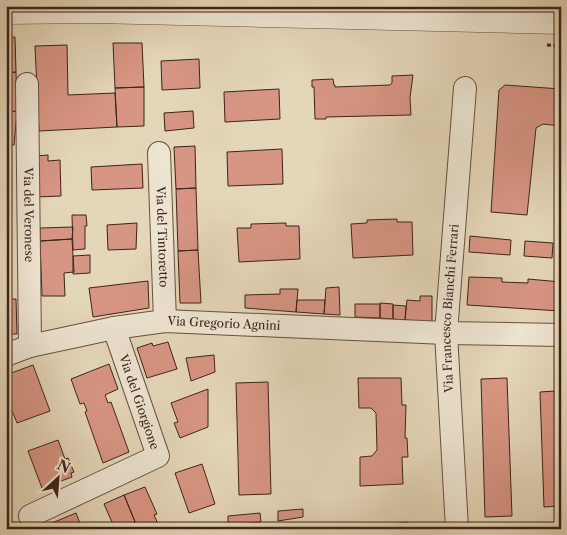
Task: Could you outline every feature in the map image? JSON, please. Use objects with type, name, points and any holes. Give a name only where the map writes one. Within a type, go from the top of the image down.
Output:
[{"type":"street","points":[[6,10],[95,9],[561,20]]},
{"type":"street","name":"Via del Veronese","points":[[26,84],[30,346]]},
{"type":"street","name":"Via Francesco Bianchi Ferrari","points":[[457,529],[446,333],[465,88]]},
{"type":"street","name":"Via del Tintoretto","points":[[159,153],[165,321]]},
{"type":"street","name":"Via Gregorio Agnini","points":[[6,355],[30,346],[114,328],[165,321],[446,333],[561,335]]},
{"type":"street","name":"Via del Giorgione","points":[[30,516],[158,456],[114,328]]},
{"type":"building","points":[[15,37],[16,72],[6,73],[6,38]]},
{"type":"building","points":[[113,43],[142,43],[144,87],[115,88]]},
{"type":"building","points":[[67,45],[68,95],[115,93],[117,127],[39,131],[35,46]]},
{"type":"building","points":[[199,59],[200,88],[162,90],[161,61]]},
{"type":"building","points":[[16,72],[17,111],[6,112],[6,73]]},
{"type":"building","points":[[413,75],[410,98],[411,115],[326,117],[326,119],[315,119],[312,80],[333,79],[335,87],[390,85],[392,83],[392,76]]},
{"type":"building","points":[[505,85],[561,89],[561,126],[543,124],[536,128],[527,215],[491,212],[499,90]]},
{"type":"building","points":[[144,87],[144,126],[117,127],[115,88]]},
{"type":"building","points":[[279,89],[280,119],[225,122],[224,92]]},
{"type":"building","points":[[17,111],[14,145],[6,146],[6,112]]},
{"type":"building","points":[[193,111],[194,128],[165,131],[164,113]]},
{"type":"building","points":[[195,146],[196,188],[176,189],[174,147]]},
{"type":"building","points":[[282,149],[283,184],[228,186],[227,152]]},
{"type":"building","points":[[48,155],[48,161],[60,160],[61,196],[36,197],[36,156]]},
{"type":"building","points":[[142,164],[143,188],[92,190],[91,167]]},
{"type":"building","points":[[196,188],[198,250],[178,251],[176,189]]},
{"type":"building","points":[[6,210],[9,210],[11,267],[6,268]]},
{"type":"building","points":[[72,215],[86,215],[85,249],[73,250]]},
{"type":"building","points":[[397,219],[397,222],[412,222],[413,255],[353,258],[351,224],[367,223],[367,220]]},
{"type":"building","points":[[137,223],[136,249],[108,250],[107,225]]},
{"type":"building","points":[[286,223],[286,226],[299,226],[300,259],[239,262],[237,228],[251,228],[251,224]]},
{"type":"building","points":[[73,227],[72,239],[40,241],[40,228]]},
{"type":"building","points":[[470,236],[511,240],[510,255],[469,252]]},
{"type":"building","points":[[72,239],[74,272],[64,273],[65,296],[42,296],[40,241]]},
{"type":"building","points":[[525,241],[553,243],[552,258],[524,256]]},
{"type":"building","points":[[198,250],[201,303],[180,303],[178,251]]},
{"type":"building","points":[[90,255],[90,273],[73,274],[73,256]]},
{"type":"building","points":[[469,277],[502,278],[502,282],[528,283],[528,279],[561,282],[560,311],[467,305]]},
{"type":"building","points":[[148,281],[149,308],[93,317],[89,288]]},
{"type":"building","points":[[6,284],[10,284],[11,299],[16,299],[17,334],[6,334]]},
{"type":"building","points":[[339,287],[340,315],[324,314],[326,288]]},
{"type":"building","points":[[280,289],[298,289],[296,312],[245,308],[245,295],[280,294]]},
{"type":"building","points":[[420,296],[432,296],[432,322],[405,320],[407,300],[420,301]]},
{"type":"building","points":[[297,300],[325,300],[324,314],[296,312]]},
{"type":"building","points":[[380,303],[393,304],[393,319],[380,318]]},
{"type":"building","points":[[355,304],[380,304],[380,318],[355,317]]},
{"type":"building","points":[[393,305],[406,306],[405,320],[393,319]]},
{"type":"building","points":[[168,342],[177,369],[147,378],[137,348],[152,343],[153,346]]},
{"type":"building","points":[[214,355],[215,372],[191,381],[186,358]]},
{"type":"building","points":[[109,364],[118,389],[105,395],[108,403],[111,402],[129,452],[103,463],[85,412],[87,411],[84,403],[80,404],[71,379]]},
{"type":"building","points":[[33,365],[50,411],[17,423],[6,395],[6,375]]},
{"type":"building","points":[[358,378],[401,378],[402,405],[406,405],[405,438],[407,438],[408,457],[402,457],[403,484],[360,486],[360,457],[372,456],[377,450],[376,413],[371,408],[359,408]]},
{"type":"building","points":[[507,378],[512,516],[485,517],[481,379]]},
{"type":"building","points":[[268,382],[271,494],[239,495],[236,383]]},
{"type":"building","points":[[208,389],[208,427],[180,438],[174,423],[178,422],[171,403]]},
{"type":"building","points":[[555,391],[559,506],[544,507],[540,392]]},
{"type":"building","points":[[58,440],[65,459],[68,458],[74,472],[71,473],[72,477],[42,488],[28,451]]},
{"type":"building","points":[[202,464],[215,504],[189,513],[175,473]]},
{"type":"building","points":[[145,487],[157,514],[154,515],[159,526],[152,529],[138,529],[124,495]]},
{"type":"building","points":[[124,495],[138,529],[115,529],[104,504]]},
{"type":"building","points":[[303,509],[303,517],[278,521],[278,511]]},
{"type":"building","points":[[76,513],[82,529],[49,529],[47,525]]},
{"type":"building","points":[[260,513],[261,522],[228,525],[228,516]]},
{"type":"building","points":[[407,522],[408,529],[352,529]]}]
